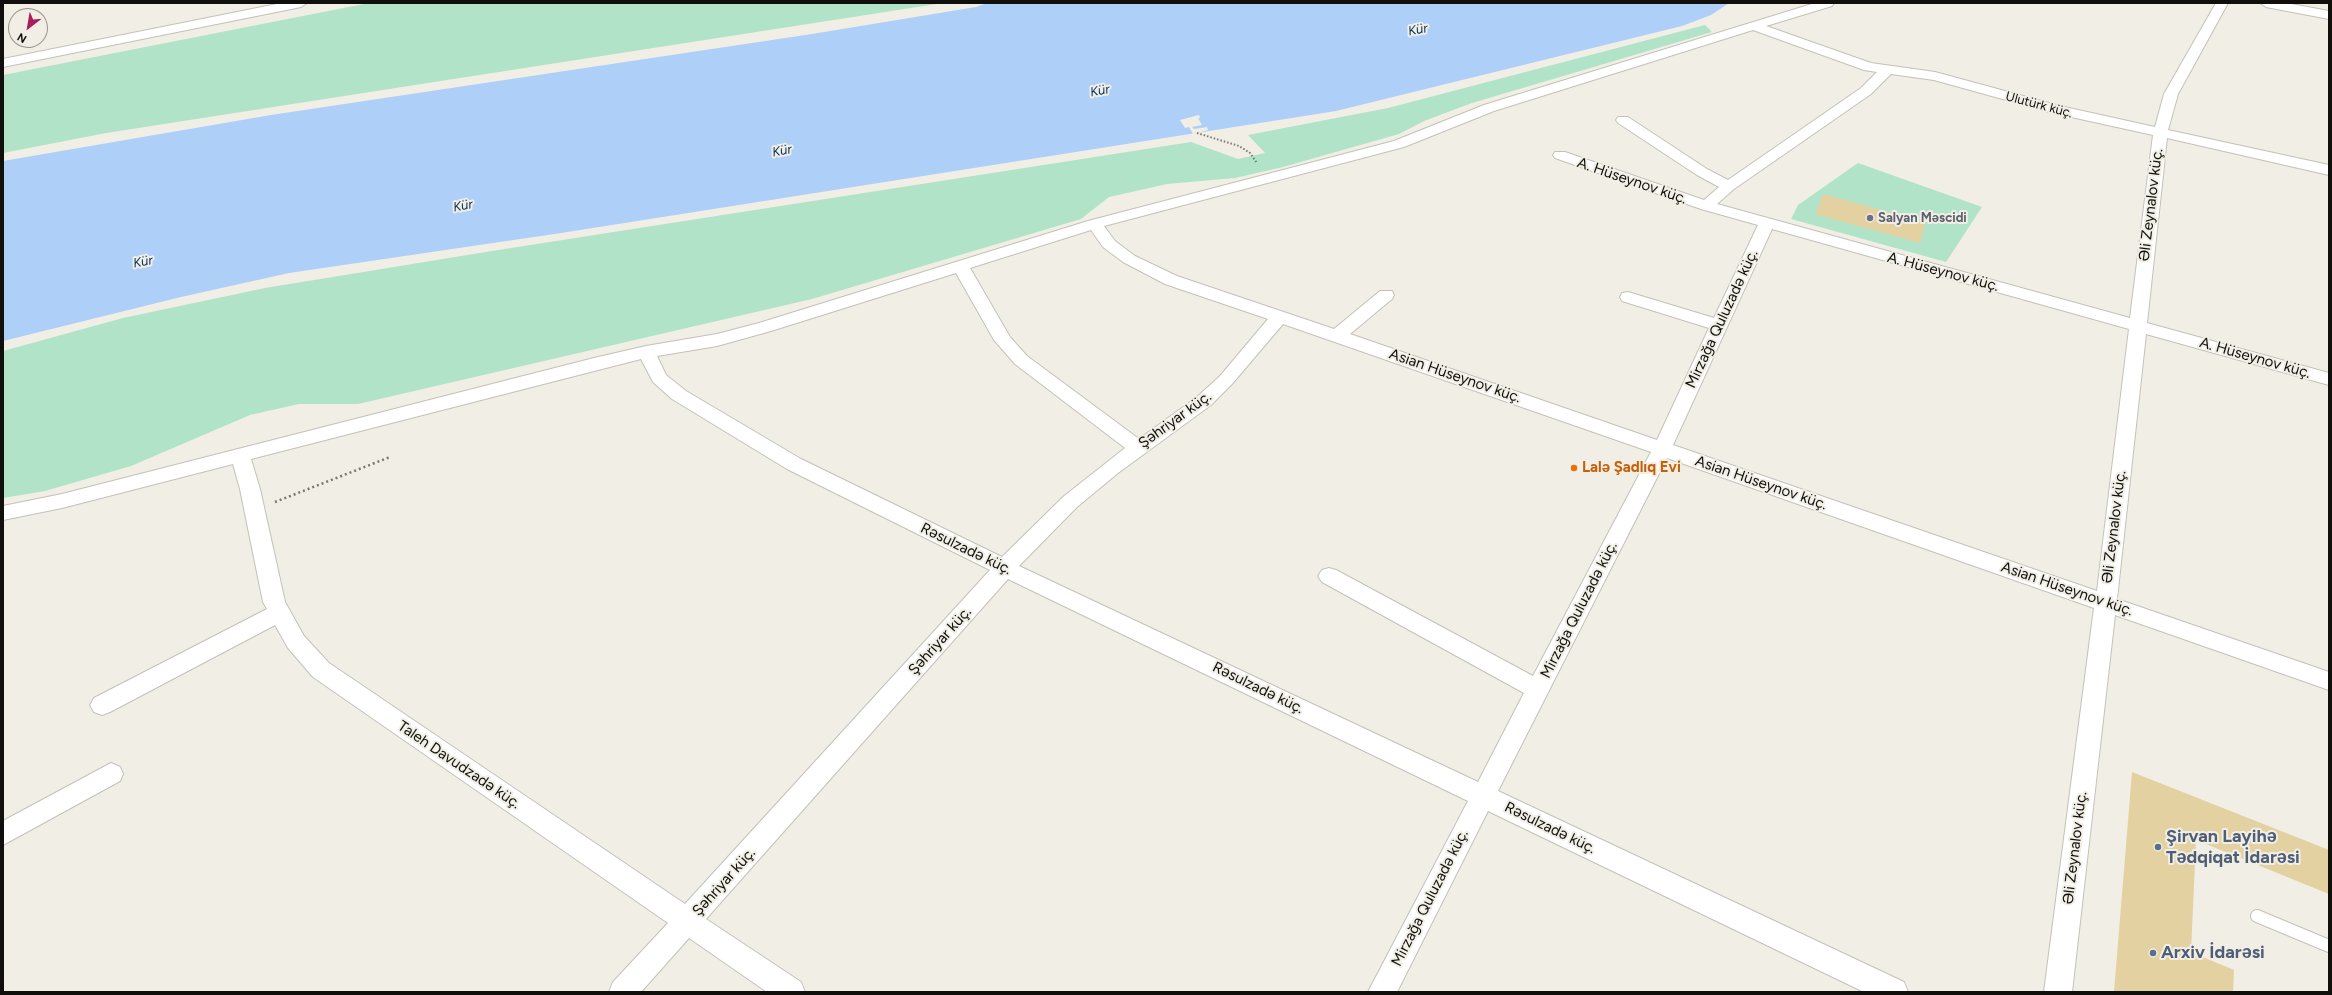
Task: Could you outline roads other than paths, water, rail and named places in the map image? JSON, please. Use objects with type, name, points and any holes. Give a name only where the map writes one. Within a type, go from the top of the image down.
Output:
[{"type":"street","points":[[3,63],[302,3]]},
{"type":"street","points":[[3,513],[62,501],[646,352],[717,340],[765,327],[1094,224],[1399,144],[1489,108],[1828,3]]},
{"type":"street","name":"Əli Zeynalov küç.","points":[[2058,992],[2106,602],[2160,133],[2171,94],[2222,3]]},
{"type":"street","points":[[2266,3],[2329,15]]},
{"type":"street","name":"Ulutürk küç.","points":[[1753,26],[1845,60],[1887,70],[1932,70],[2058,110],[2329,170]]},
{"type":"street","points":[[1706,206],[1729,186],[1866,91],[1887,70]]},
{"type":"street","points":[[1623,120],[1702,172],[1729,186]]},
{"type":"street","name":"A. Hüseynov küç.","points":[[1560,155],[1706,206],[1766,224],[2138,325],[2329,379]]},
{"type":"street","name":"Asian Hüseynov küç.","points":[[1094,224],[1109,244],[1150,271],[1171,280],[1338,335],[2329,681]]},
{"type":"street","name":"Mirzağa Quluzadə küç.","points":[[1382,992],[1662,449],[1766,224]]},
{"type":"street","points":[[960,266],[1003,340],[1021,360],[1138,448]]},
{"type":"street","points":[[1338,335],[1386,295]]},
{"type":"street","points":[[1628,297],[1719,325]]},
{"type":"street","name":"Şəhriyar küç.","points":[[623,992],[688,922],[1005,568],[1070,502],[1138,448],[1204,401],[1226,380],[1280,316]]},
{"type":"street","name":"Rəsulzadə küç.","points":[[646,352],[659,378],[678,395],[742,434],[801,467],[1005,568],[1894,992]]},
{"type":"street","name":"Taleh Davudzadə küç.","points":[[240,455],[254,510],[274,602],[296,642],[321,670],[791,992]]},
{"type":"street","points":[[1328,576],[1538,690]]},
{"type":"street","points":[[102,705],[280,612]]},
{"type":"street","points":[[3,834],[111,774]]},
{"type":"lane","points":[[2258,916],[2329,946]]},
{"type":"water","name":"Kür","points":[[987,3],[1729,3],[1711,15],[1682,26],[1336,111],[561,233],[289,273],[181,297],[3,341],[3,161],[271,115],[812,34],[976,7]]},
{"type":"place","name":"Salyan Məscidi","points":[[1870,218]]},
{"type":"place","name":"Lalə Şadlıq Evi","points":[[1574,468]]},
{"type":"place","name":"Şirvan Layihə Tədqiqat İdarəsi","points":[[2158,847]]},
{"type":"place","name":"Arxiv İdarəsi","points":[[2153,953]]}]
